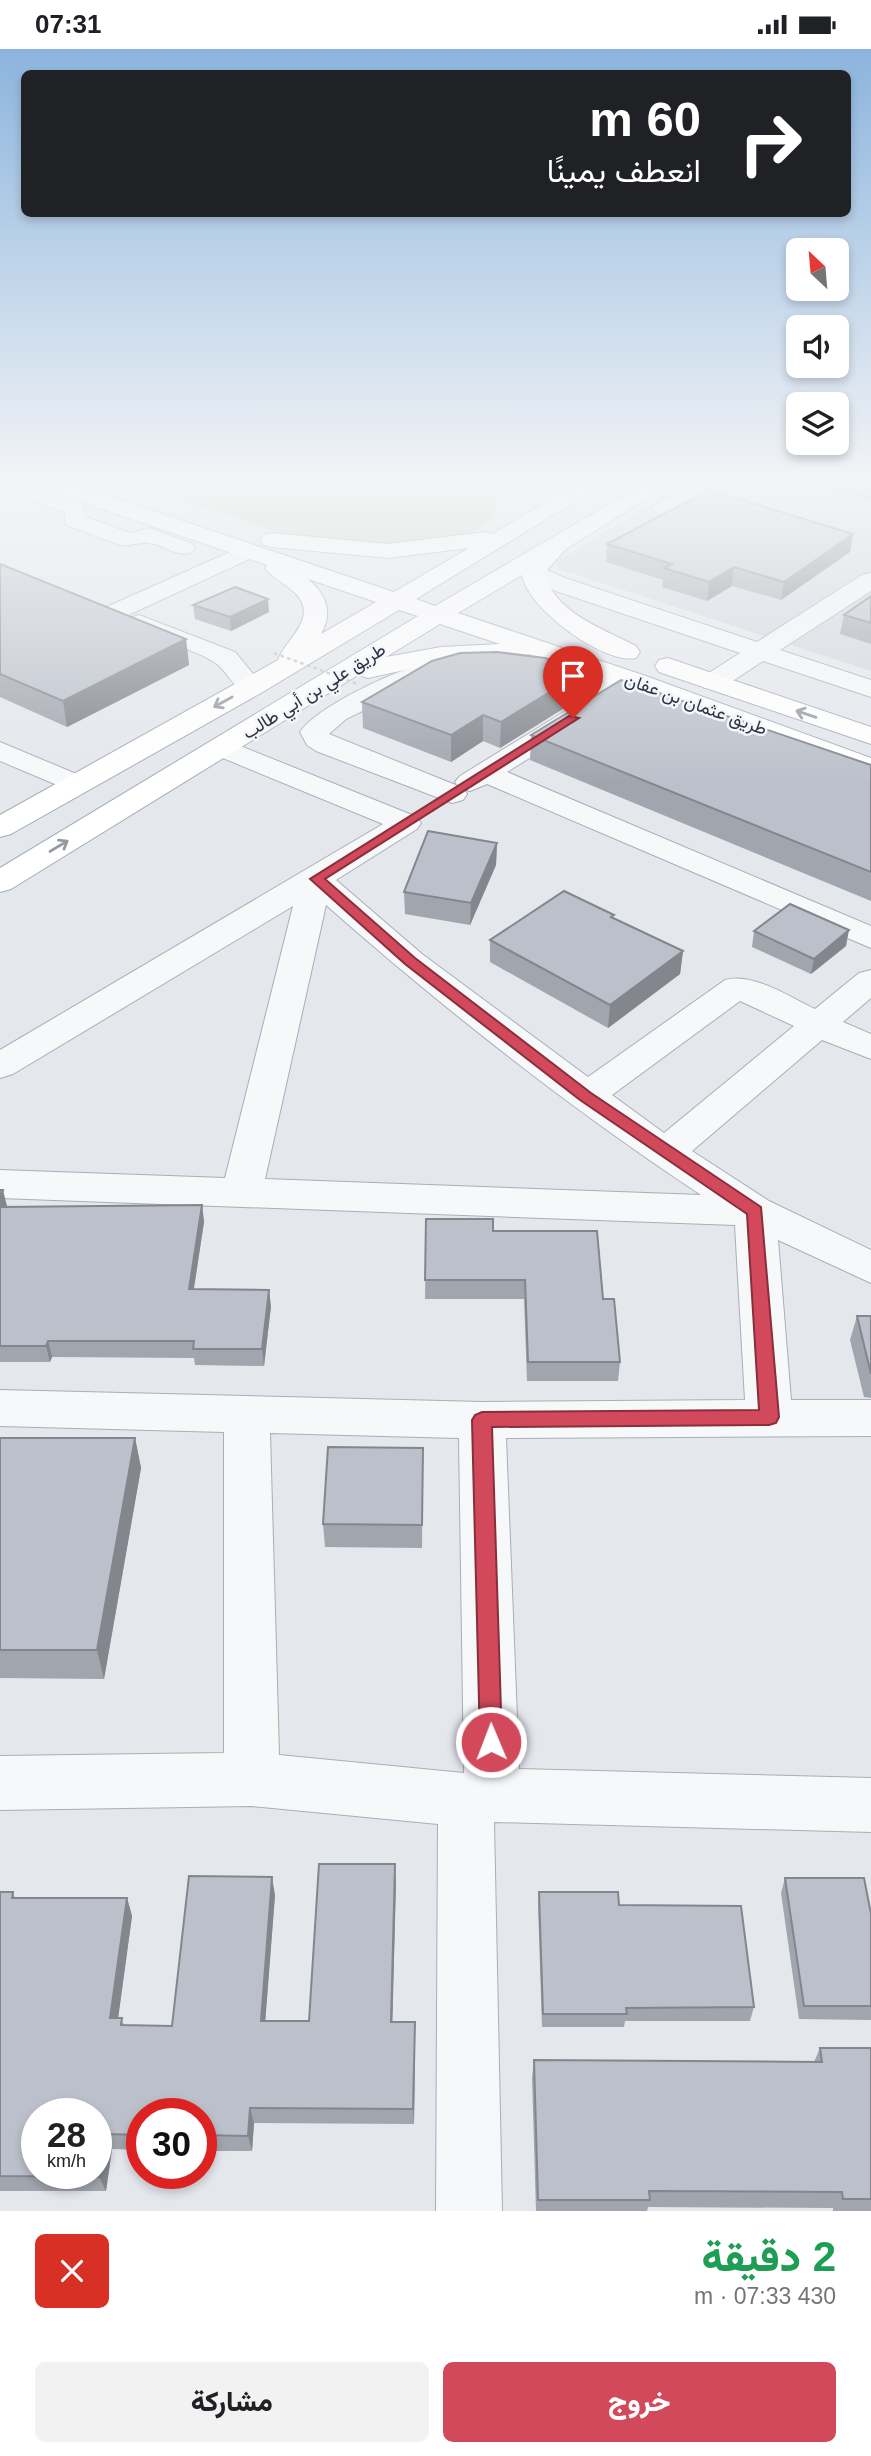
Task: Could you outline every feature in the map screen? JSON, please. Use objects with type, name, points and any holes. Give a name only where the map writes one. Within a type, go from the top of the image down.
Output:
[{"type":"main road","points":[[277,661],[316,626],[316,610],[312,598],[299,582]]},
{"type":"main road","name":"طريق عثمان بن عفان","points":[[337,582],[577,662],[626,686],[871,768]]},
{"type":"main road","name":"طريق عثمان بن عفان","points":[[393,582],[421,587],[627,652],[871,736]]},
{"type":"main road","name":"طريق علي بن أبي طالب","points":[[0,828],[251,687],[277,661],[396,602],[429,582]]},
{"type":"main road","name":"طريق علي بن أبي طالب","points":[[0,881],[494,582]]},
{"type":"main road","points":[[536,582],[539,595],[570,619],[627,652]]},
{"type":"main road","points":[[295,701],[353,674],[435,654],[489,650],[577,662]]},
{"type":"street","points":[[162,582],[99,608],[226,658],[251,687]]},
{"type":"street","points":[[554,582],[871,689]]},
{"type":"street","points":[[713,682],[868,582]]},
{"type":"street","points":[[452,794],[326,745],[317,739],[314,732],[337,713],[430,669],[445,665],[507,667],[626,686]]},
{"type":"street","points":[[0,1066],[316,879],[626,686]]},
{"type":"street","points":[[223,748],[406,823]]},
{"type":"street","points":[[0,751],[76,784]]},
{"type":"street","points":[[485,773],[871,938]]},
{"type":"street","points":[[316,879],[410,961],[665,1153],[755,1211],[871,1268]]},
{"type":"street","points":[[242,1192],[316,879]]},
{"type":"street","points":[[665,1153],[871,980]]},
{"type":"street","points":[[586,1096],[737,987],[871,1048]]},
{"type":"street","points":[[0,1184],[755,1211]]},
{"type":"street","points":[[755,1211],[769,1417]]},
{"type":"street","points":[[0,1408],[482,1420],[871,1418]]},
{"type":"street","points":[[247,1416],[252,1779]]},
{"type":"street","points":[[468,2211],[479,1798],[482,1420]]},
{"type":"street","points":[[0,1783],[252,1779],[479,1798],[871,1805]]},
{"type":"path","points":[[277,661],[358,684]]},
{"type":"shaded area","points":[[598,582],[871,582],[871,671]]},
{"type":"building","points":[[0,582],[44,582],[186,639],[63,701],[0,674]]},
{"type":"building","points":[[235,587],[268,599],[230,617],[193,605]]},
{"type":"building","points":[[871,596],[871,623],[844,615]]},
{"type":"building","points":[[497,652],[545,658],[584,671],[501,722],[483,715],[451,735],[362,702],[432,661],[460,653]]},
{"type":"building","points":[[621,680],[871,765],[871,872],[531,735]]},
{"type":"building","points":[[428,831],[497,843],[471,903],[404,892]]},
{"type":"building","points":[[564,891],[683,951],[610,1005],[490,940]]},
{"type":"building","points":[[790,904],[849,930],[814,959],[754,931]]},
{"type":"building","points":[[202,1205],[189,1289],[269,1290],[262,1349],[193,1349],[194,1341],[48,1341],[46,1346],[0,1346],[0,1207]]},
{"type":"building","points":[[426,1219],[493,1219],[493,1231],[597,1231],[603,1299],[614,1299],[620,1362],[528,1362],[525,1280],[425,1280]]},
{"type":"building","points":[[857,1316],[871,1316],[871,1374]]},
{"type":"building","points":[[0,1438],[135,1438],[97,1650],[0,1650]]},
{"type":"building","points":[[328,1447],[423,1448],[422,1525],[323,1524]]},
{"type":"building","points":[[319,1864],[395,1864],[391,2022],[415,2022],[413,2109],[250,2108],[248,2136],[217,2135],[217,2098],[126,2098],[126,2135],[112,2134],[112,2098],[21,2098],[21,2176],[0,2176],[0,1892],[13,1892],[12,1898],[127,1898],[110,2018],[122,2018],[121,2025],[172,2026],[189,1876],[272,1877],[261,2021],[309,2021]]},
{"type":"building","points":[[785,1878],[864,1878],[871,1914],[871,2006],[804,2006]]},
{"type":"building","points":[[539,1892],[618,1892],[619,1905],[741,1906],[754,2007],[626,2008],[627,2014],[543,2014]]},
{"type":"building","points":[[820,2048],[871,2048],[871,2199],[843,2199],[842,2192],[649,2191],[650,2200],[538,2200],[534,2060],[822,2062]]},
{"type":"route","points":[[491,1742],[482,1420],[769,1417],[755,1211],[665,1153],[586,1096],[410,961],[316,879],[573,718]]}]
